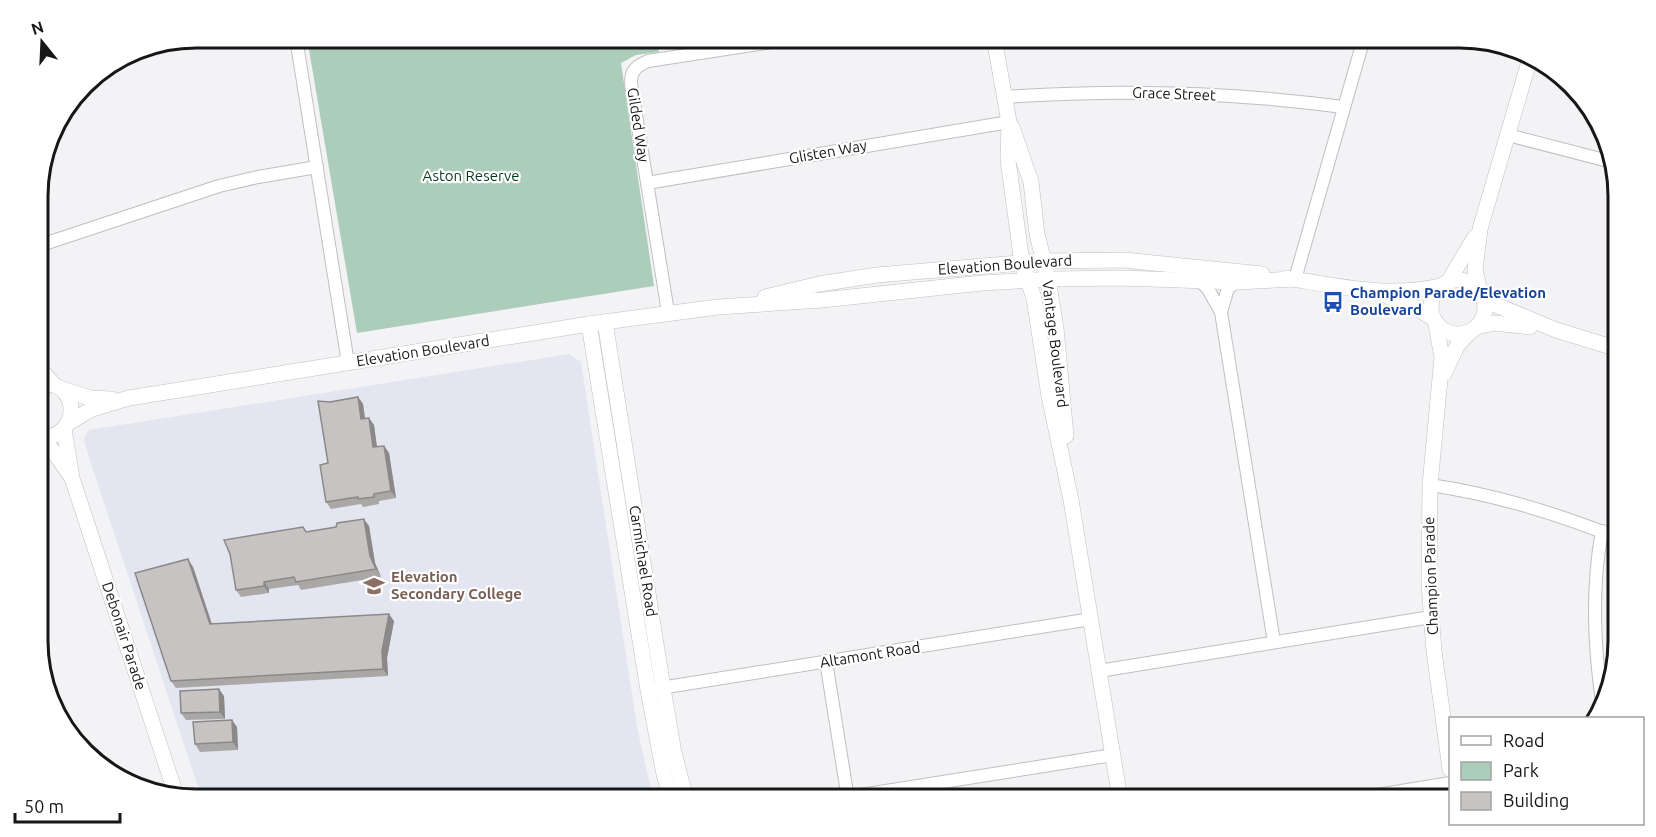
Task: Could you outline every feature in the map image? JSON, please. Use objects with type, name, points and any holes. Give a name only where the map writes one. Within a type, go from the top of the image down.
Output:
[{"type":"street","points":[[298,48],[348,363]]},
{"type":"street","name":"Gilded Way","points":[[668,312],[631,83],[633,69],[648,61],[733,48]]},
{"type":"street","name":"Vantage Boulevard","points":[[996,48],[1009,122],[1008,160],[1022,263],[1034,298],[1049,396],[1071,500],[1118,789]]},
{"type":"street","points":[[1295,279],[1361,48]]},
{"type":"street","points":[[1473,329],[1483,319],[1485,310],[1475,270],[1480,229],[1528,65]]},
{"type":"street","name":"Grace Street","points":[[1005,97],[1045,93],[1148,92],[1241,97],[1343,107]]},
{"type":"street","name":"Glisten Way","points":[[647,183],[1009,122]]},
{"type":"street","name":"Vantage Boulevard","points":[[1009,122],[1015,132],[1031,182],[1037,234],[1048,279],[1059,359],[1071,500]]},
{"type":"street","points":[[1508,135],[1603,160]]},
{"type":"street","points":[[48,243],[219,186],[317,167]]},
{"type":"street","points":[[1480,229],[1460,265],[1431,301],[1434,321],[1452,334],[1461,334],[1494,323],[1556,330]]},
{"type":"street","name":"Elevation Boulevard","points":[[718,307],[803,287],[877,275],[1043,261],[1124,260],[1250,272],[1380,292],[1416,291],[1444,284]]},
{"type":"street","name":"Elevation Boulevard","points":[[48,437],[92,409],[129,398],[668,312],[1027,280],[1100,278],[1237,282],[1295,279]]},
{"type":"street","points":[[1199,280],[1208,289],[1221,312],[1274,642]]},
{"type":"street","points":[[1444,284],[1457,280],[1466,281],[1474,285],[1482,296],[1556,330],[1608,346]]},
{"type":"street","points":[[1221,312],[1228,288],[1237,282]]},
{"type":"street","name":"Elevation Boulevard","points":[[1380,292],[1418,309],[1434,321]]},
{"type":"street","name":"Champion Parade","points":[[1434,321],[1442,350],[1441,383],[1434,430],[1430,484],[1428,540],[1431,617],[1449,762]]},
{"type":"street","name":"Carmichael Road","points":[[605,322],[656,689],[664,774],[668,789]]},
{"type":"street","name":"Carmichael Road","points":[[589,324],[656,689],[683,789]]},
{"type":"street","name":"Champion Parade","points":[[1441,383],[1457,346],[1473,329]]},
{"type":"street","name":"Elevation Boulevard","points":[[51,386],[90,398],[129,398]]},
{"type":"street","name":"Debonair Parade","points":[[51,386],[69,398],[72,408],[66,426],[72,478],[173,787]]},
{"type":"street","name":"Debonair Parade","points":[[48,447],[72,478]]},
{"type":"street","points":[[1430,484],[1489,497],[1608,533]]},
{"type":"street","points":[[1600,687],[1595,607],[1596,562],[1602,531]]},
{"type":"street","points":[[1099,671],[1431,617]]},
{"type":"street","name":"Altamont Road","points":[[656,689],[1091,619]]},
{"type":"street","points":[[826,662],[847,789]]},
{"type":"street","points":[[903,789],[1113,755]]},
{"type":"street","points":[[1414,789],[1449,783]]},
{"type":"shaded area","name":"Elevation Secondary College","points":[[569,354],[581,362],[637,727],[651,789],[199,789],[85,445],[84,438],[89,430]]},
{"type":"green space","name":"Aston Reserve","points":[[309,48],[658,48],[659,52],[636,55],[621,63],[654,286],[357,333]]},
{"type":"building","points":[[358,397],[361,419],[369,418],[373,447],[384,446],[391,491],[374,494],[374,497],[326,502],[320,465],[328,463],[318,401],[330,402]]},
{"type":"building","points":[[364,519],[370,556],[376,569],[296,582],[294,577],[264,582],[264,586],[236,590],[230,554],[224,540],[303,527],[306,532],[336,527],[337,523]]},
{"type":"building","points":[[188,559],[210,624],[389,614],[382,651],[383,669],[171,681],[135,573]]},
{"type":"building","points":[[219,689],[220,712],[181,713],[180,691]]},
{"type":"building","points":[[232,720],[233,742],[195,744],[193,722]]},
{"type":"place","name":"Champion Parade/Elevation Boulevard","points":[[1333,302]]},
{"type":"place","name":"Elevation Secondary College","points":[[374,586]]}]
